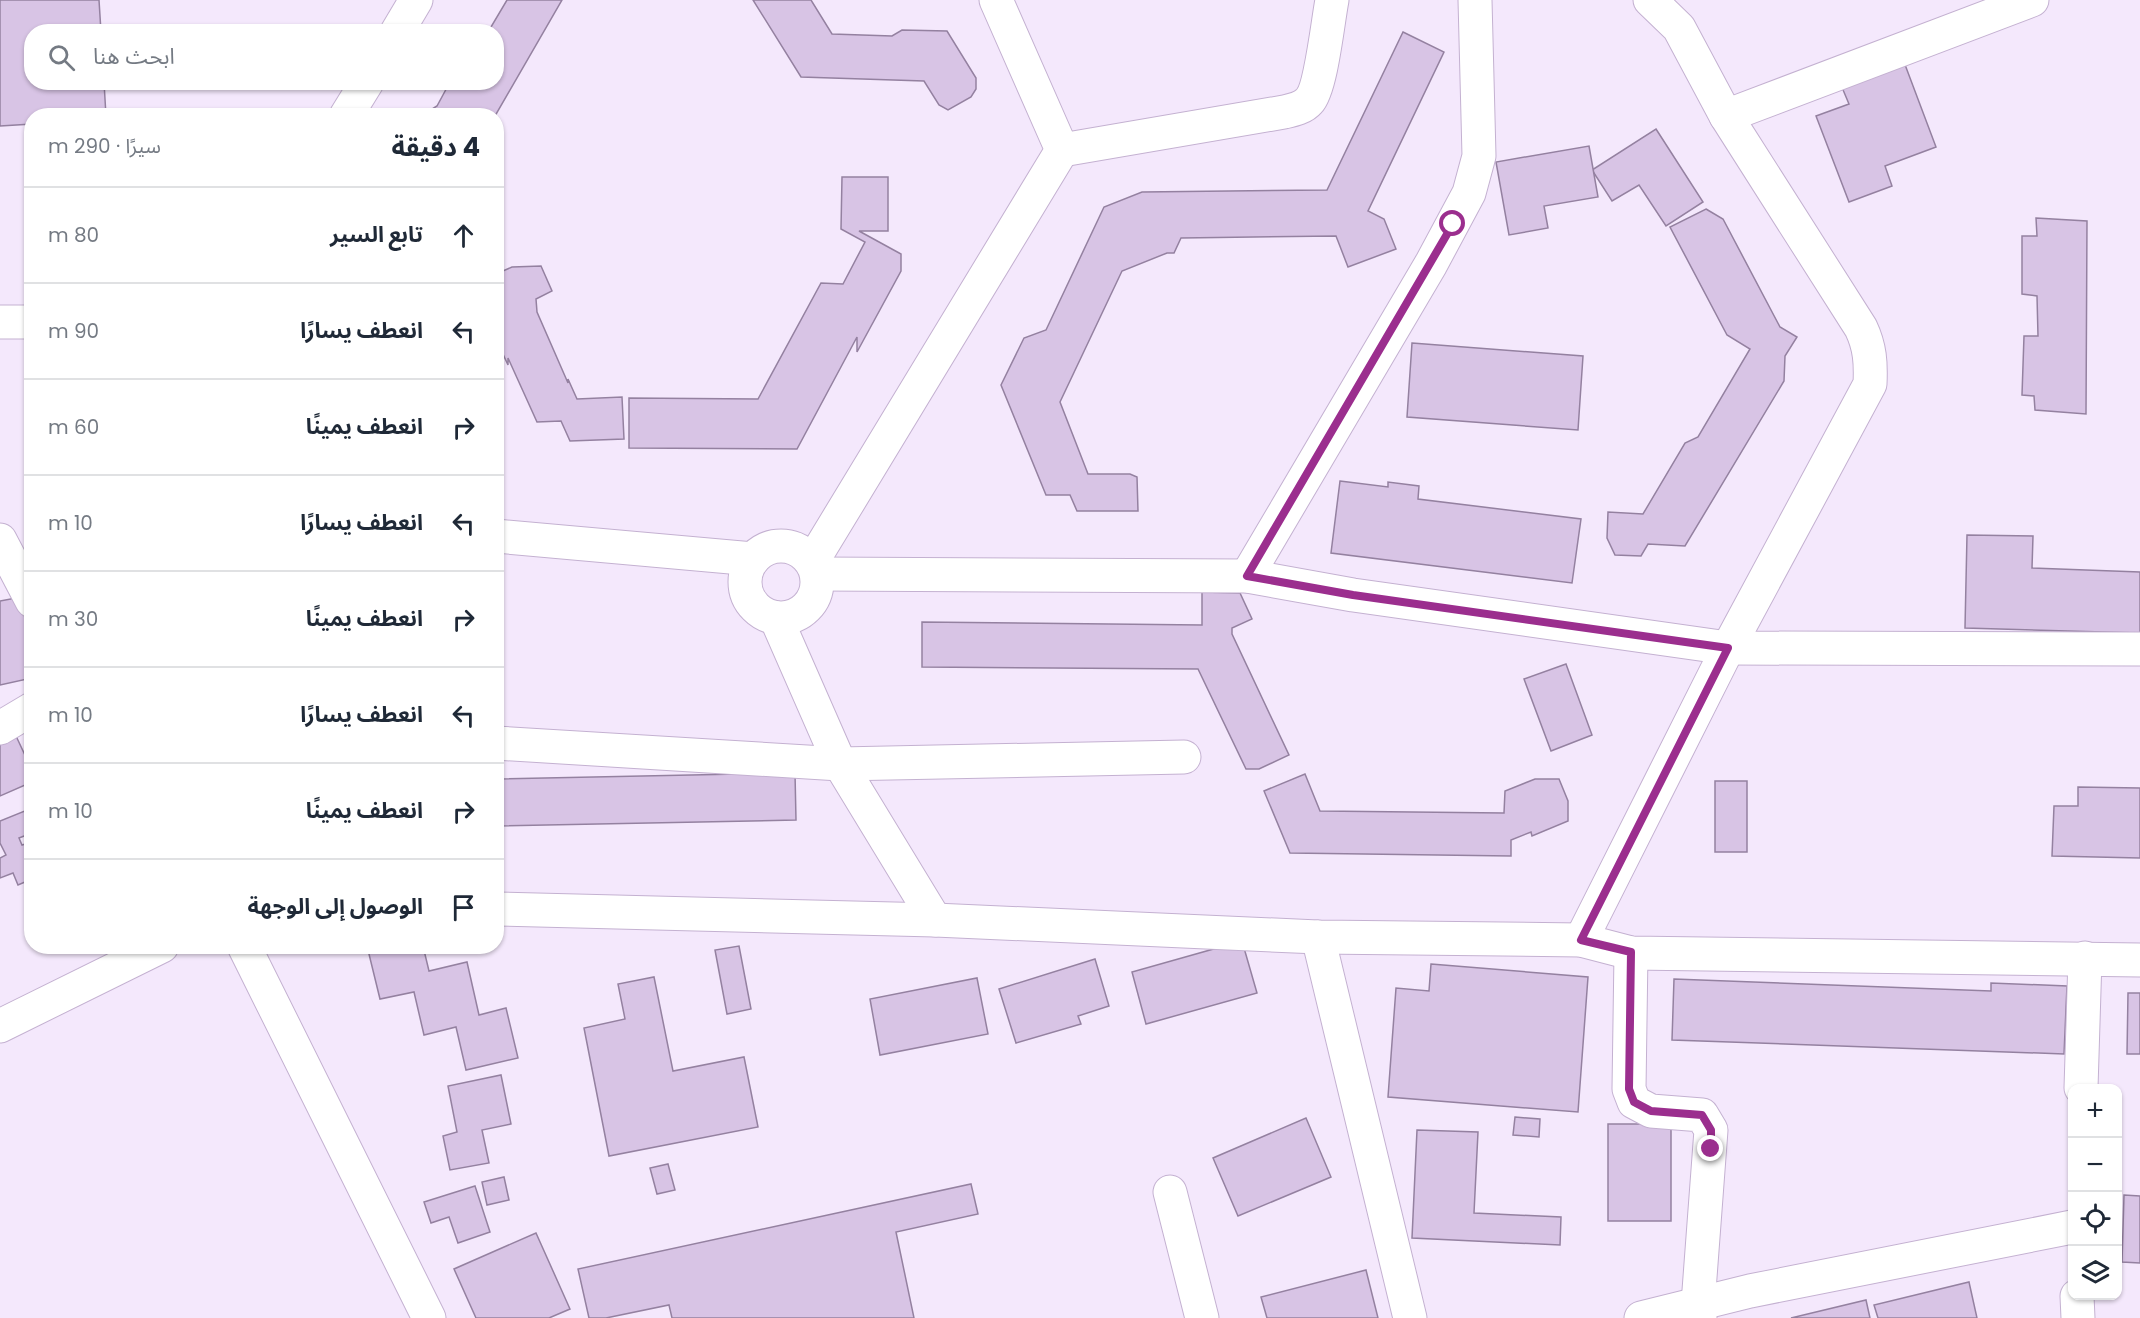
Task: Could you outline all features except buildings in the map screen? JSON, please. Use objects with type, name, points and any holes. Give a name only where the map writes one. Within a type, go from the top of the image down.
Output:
[{"type":"street","points":[[402,24],[416,0]]},
{"type":"street","points":[[996,0],[1062,150]]},
{"type":"street","points":[[815,568],[1062,150],[1302,107],[1311,99],[1318,78],[1332,0]]},
{"type":"street","points":[[1247,576],[1419,284],[1469,193],[1479,156],[1475,0]]},
{"type":"street","points":[[1581,940],[1728,648],[1870,384],[1871,361],[1867,340],[1861,328],[1726,116],[1679,28],[1650,0]]},
{"type":"street","points":[[1726,116],[2032,0]]},
{"type":"street","points":[[351,108],[362,90]]},
{"type":"street","points":[[0,322],[24,322]]},
{"type":"street","points":[[504,537],[753,559]]},
{"type":"street","points":[[0,540],[24,586]]},
{"type":"street","points":[[783,545],[800,550],[815,568],[817,592],[808,608],[793,617],[776,618],[761,613],[750,602],[745,587],[746,572],[753,559],[767,549],[783,545]]},
{"type":"street","points":[[815,568],[1247,576],[1364,597],[1728,648],[2140,649]]},
{"type":"street","points":[[776,618],[840,764],[935,920]]},
{"type":"street","points":[[0,728],[24,714]]},
{"type":"street","points":[[504,743],[840,764],[1184,757]]},
{"type":"street","points":[[504,909],[935,920],[1318,937],[1581,940],[1631,952],[2140,960]]},
{"type":"street","points":[[1318,937],[1410,1318]]},
{"type":"street","points":[[1631,952],[1629,1089],[1634,1102],[1651,1111],[1702,1115],[1711,1130],[1699,1311]]},
{"type":"street","points":[[0,1026],[146,954]]},
{"type":"street","points":[[248,954],[429,1318]]},
{"type":"street","points":[[2080,1084],[2085,958]]},
{"type":"street","points":[[1170,1192],[1202,1318]]},
{"type":"street","points":[[1641,1318],[1699,1311],[1750,1291],[2068,1228]]},
{"type":"street","points":[[2077,1300],[2078,1318]]},
{"type":"route","points":[[1453,224],[1247,576],[1353,595],[1728,648],[1581,940],[1631,952],[1629,1089],[1634,1102],[1651,1111],[1702,1115],[1711,1130],[1711,1149]]}]
